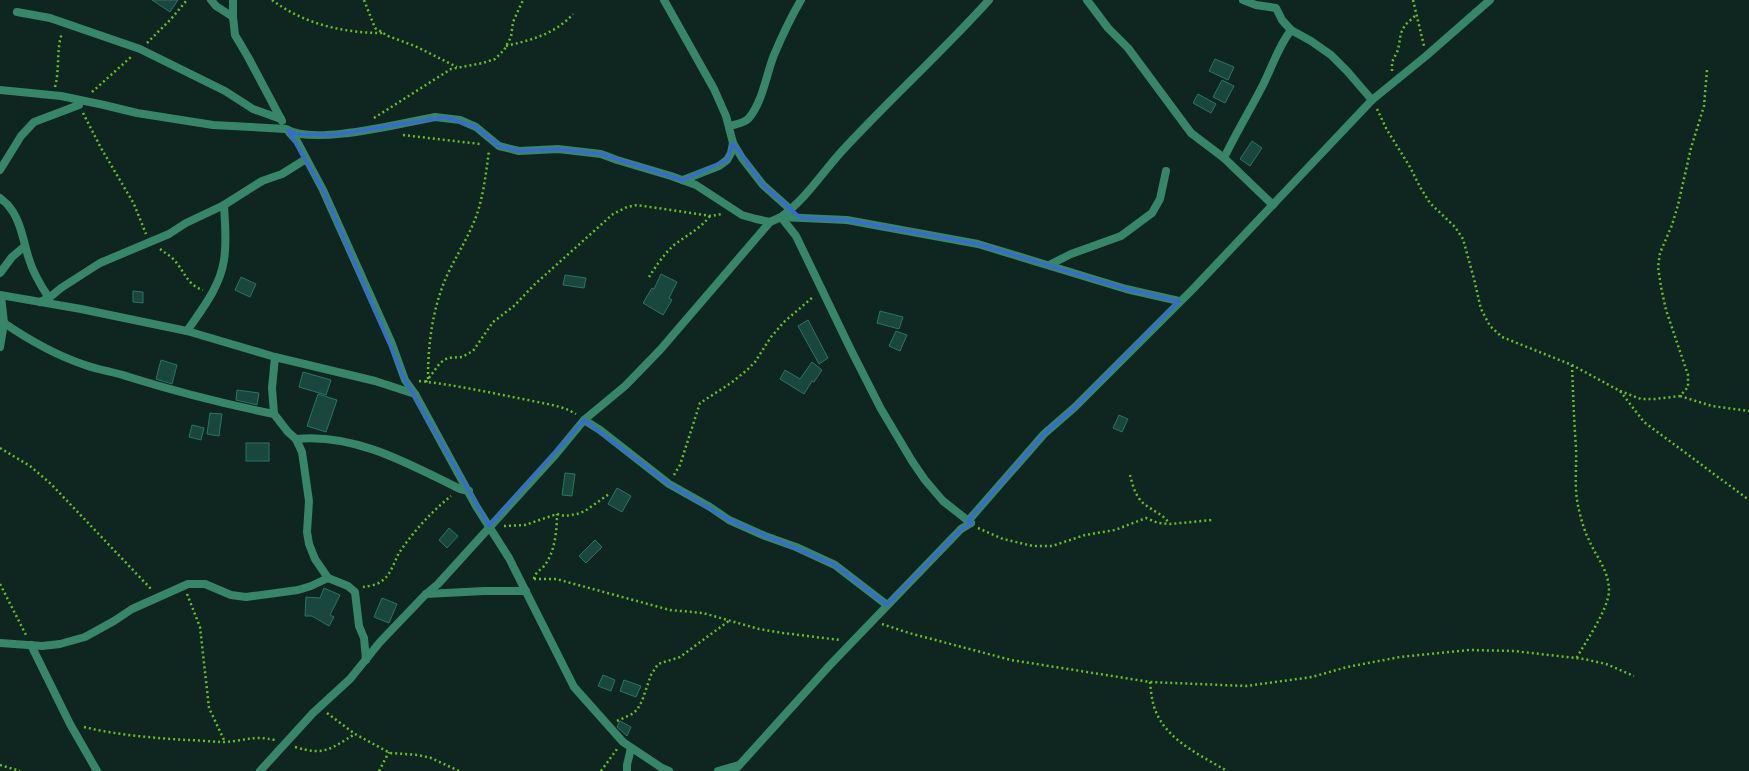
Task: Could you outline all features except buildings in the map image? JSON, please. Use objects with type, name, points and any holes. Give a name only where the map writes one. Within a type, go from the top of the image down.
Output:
[{"type":"street","points":[[211,0],[216,6],[233,17]]},
{"type":"street","points":[[234,0],[233,17],[235,36],[252,63],[281,119],[297,141],[323,190],[392,344],[405,380],[415,394],[525,588],[574,687],[623,742],[669,771]]},
{"type":"street","points":[[664,0],[714,89],[730,126],[733,143],[731,154],[727,160],[719,166],[683,180]]},
{"type":"street","points":[[730,126],[746,121],[753,111],[762,91],[774,55],[792,16],[802,0]]},
{"type":"street","points":[[260,771],[319,708],[350,679],[380,642],[425,594],[438,584],[490,525],[526,488],[584,420],[625,386],[660,350],[770,222],[791,210],[842,151],[915,76],[950,43],[989,0]]},
{"type":"street","points":[[1087,0],[1108,28],[1128,48],[1191,133],[1224,158],[1273,205]]},
{"type":"street","points":[[1243,0],[1256,5],[1276,8],[1282,20],[1291,30],[1311,41],[1339,62],[1372,100]]},
{"type":"street","points":[[718,771],[737,768],[853,641],[969,522],[1044,434],[1075,407],[1179,301],[1193,289],[1372,100],[1426,56],[1490,0]]},
{"type":"street","points":[[17,12],[50,18],[140,49],[225,91],[253,109],[281,119]]},
{"type":"street","points":[[1224,158],[1235,134],[1262,87],[1283,40],[1291,30]]},
{"type":"street","points":[[0,90],[51,96],[137,113],[213,125],[287,129],[294,134],[334,135],[435,117],[445,117],[460,120],[476,126],[493,144],[519,151],[558,149],[601,154],[683,180],[696,185],[742,214],[770,222]]},
{"type":"street","points":[[0,170],[21,136],[34,122],[81,102]]},
{"type":"street","points":[[733,143],[742,158],[763,185],[791,210]]},
{"type":"street","points":[[38,302],[49,298],[61,288],[100,264],[150,243],[224,205],[262,181],[282,174],[306,159]]},
{"type":"street","points":[[1049,265],[1071,254],[1121,236],[1152,213],[1160,199],[1166,171]]},
{"type":"street","points":[[0,198],[7,205],[22,232],[25,246],[36,278],[49,298]]},
{"type":"street","points":[[187,331],[213,293],[224,261],[226,245],[224,205]]},
{"type":"street","points":[[781,217],[847,220],[978,244],[1126,289],[1179,301]]},
{"type":"street","points":[[781,217],[796,236],[881,409],[912,461],[925,480],[943,501],[969,522]]},
{"type":"street","points":[[0,273],[12,257],[25,246]]},
{"type":"street","points":[[0,347],[4,323],[1,296],[81,308],[187,331],[275,357],[375,381],[415,394]]},
{"type":"street","points":[[4,323],[42,347],[86,366],[114,372],[164,389],[214,402],[274,414]]},
{"type":"street","points":[[275,357],[272,388],[274,414],[288,432],[296,439],[302,452],[309,501],[309,544],[315,559],[328,578],[348,586],[355,592],[359,626],[364,638],[366,660]]},
{"type":"street","points":[[584,420],[600,430],[669,484],[710,507],[728,520],[765,536],[796,547],[835,565],[887,605]]},
{"type":"street","points":[[296,439],[311,437],[350,442],[403,462],[460,489],[469,491]]},
{"type":"street","points":[[0,644],[42,646],[60,644],[85,637],[114,622],[132,609],[188,584],[205,584],[231,595],[246,597],[298,590],[328,578]]},
{"type":"street","points":[[425,594],[525,588]]},
{"type":"street","points":[[31,645],[70,724],[97,771]]},
{"type":"street","points":[[627,771],[631,748]]},
{"type":"path","points":[[187,0],[171,19],[140,49],[81,102],[101,148],[134,204],[150,243],[170,256],[193,286],[213,293]]},
{"type":"path","points":[[272,0],[285,9],[318,25],[360,33],[383,33]]},
{"type":"path","points":[[364,0],[375,28],[388,36],[415,46],[457,67]]},
{"type":"path","points":[[369,121],[451,69],[483,63],[495,59],[506,46],[511,37],[513,22],[524,0]]},
{"type":"path","points":[[1414,0],[1426,56]]},
{"type":"path","points":[[1415,5],[1418,0]]},
{"type":"path","points":[[506,46],[546,34],[564,23],[572,14]]},
{"type":"path","points":[[1389,86],[1392,74],[1392,62],[1398,50],[1401,33],[1405,25],[1416,15]]},
{"type":"path","points":[[51,96],[56,84],[58,48],[66,23]]},
{"type":"path","points":[[1680,396],[1688,388],[1688,375],[1666,310],[1660,287],[1658,267],[1660,253],[1678,206],[1690,154],[1704,106],[1707,70]]},
{"type":"path","points":[[1372,100],[1387,130],[1430,203],[1455,227],[1463,239],[1474,279],[1480,309],[1490,326],[1502,337],[1572,365],[1620,391],[1641,399],[1680,396],[1712,406],[1749,411]]},
{"type":"path","points":[[396,134],[493,144],[477,214],[445,280],[436,308],[431,328],[427,381]]},
{"type":"path","points":[[427,381],[440,363],[444,360],[448,358],[462,357],[473,352],[493,322],[524,297],[534,286],[613,214],[627,207],[637,205],[711,216],[737,211]]},
{"type":"path","points":[[649,278],[657,265],[673,246],[698,229],[711,216]]},
{"type":"path","points":[[669,484],[680,465],[700,403],[731,383],[747,370],[755,362],[771,337],[784,322],[822,289]]},
{"type":"path","points":[[1572,365],[1573,425],[1576,448],[1575,486],[1580,514],[1589,541],[1598,554],[1608,579],[1609,592],[1605,609],[1576,659]]},
{"type":"path","points":[[405,380],[427,381],[547,403],[565,408],[584,420]]},
{"type":"path","points":[[1620,391],[1644,422],[1749,500]]},
{"type":"path","points":[[0,448],[30,466],[51,484],[159,598]]},
{"type":"path","points":[[1130,475],[1141,501],[1166,518],[1170,524]]},
{"type":"path","points":[[348,586],[360,587],[376,584],[383,580],[399,553],[429,515],[460,489]]},
{"type":"path","points":[[490,525],[525,525],[557,514],[564,516],[577,514],[585,511],[609,494]]},
{"type":"path","points":[[525,588],[534,579],[534,574],[545,565],[552,550],[557,526],[557,514]]},
{"type":"path","points":[[969,522],[980,530],[1003,539],[1033,546],[1052,546],[1086,535],[1115,530],[1146,518],[1158,523],[1170,524],[1212,520]]},
{"type":"path","points":[[534,579],[556,579],[670,610],[703,613],[759,629],[853,641]]},
{"type":"path","points":[[0,584],[31,645]]},
{"type":"path","points":[[184,586],[200,627],[210,708],[225,742]]},
{"type":"path","points":[[611,728],[611,725],[616,721],[632,714],[637,710],[642,701],[651,675],[658,664],[680,657],[730,620]]},
{"type":"path","points":[[873,620],[909,633],[1011,660],[1150,682],[1246,686],[1312,677],[1347,667],[1400,657],[1470,650],[1514,651],[1576,659],[1606,664],[1634,676]]},
{"type":"path","points":[[1150,682],[1156,712],[1163,726],[1189,748],[1227,771]]},
{"type":"path","points":[[319,708],[355,734],[390,752],[432,758],[459,771]]},
{"type":"path","points":[[70,724],[142,736],[225,742],[263,738],[286,743],[309,751],[321,752],[330,749],[355,734]]},
{"type":"path","points":[[601,771],[609,758],[623,742]]},
{"type":"path","points":[[379,771],[390,752]]},
{"type":"path","points":[[0,764],[20,771]]},
{"type":"highlighted area","points":[[445,117],[476,127],[499,146],[519,151],[558,149],[601,154],[683,180],[727,160],[733,143],[763,185],[801,218],[847,220],[978,244],[1126,289],[1179,301],[1075,407],[1044,434],[968,521],[971,523],[961,529],[887,605],[835,565],[729,520],[669,484],[584,420],[489,526],[405,380],[323,190],[288,130],[295,134],[334,135]]}]
